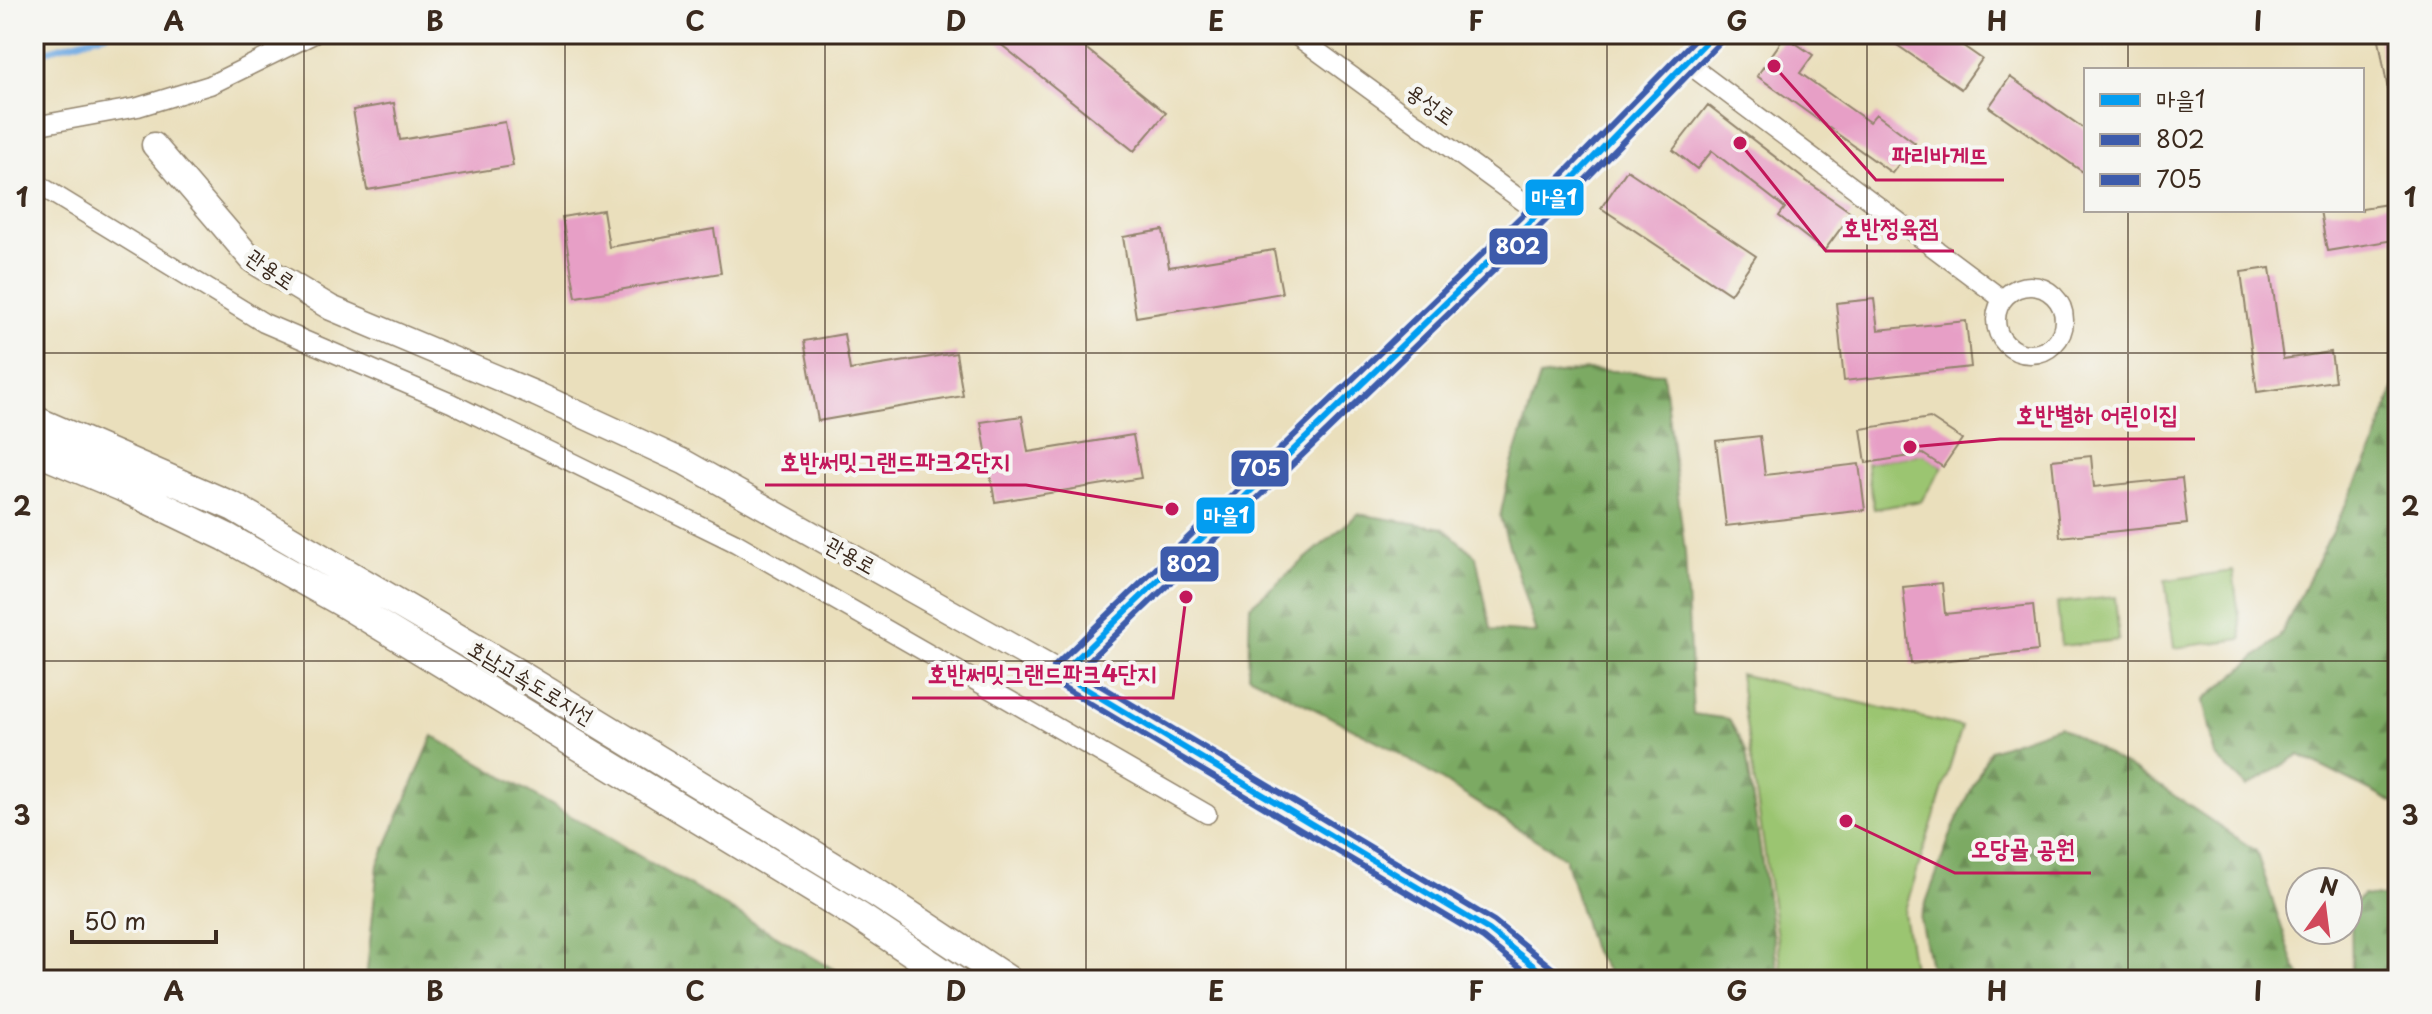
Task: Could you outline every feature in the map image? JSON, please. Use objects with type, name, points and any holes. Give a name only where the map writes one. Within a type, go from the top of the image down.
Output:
[{"type":"highway","name":"호남고속도로지선","points":[[34,420],[234,507],[512,670],[878,894],[1008,980]]},
{"type":"highway","name":"호남고속도로지선","points":[[34,450],[122,487],[226,537],[345,604],[858,916],[954,980]]},
{"type":"main road","points":[[1061,674],[1539,213],[1714,34]]},
{"type":"main road","name":"관용로","points":[[154,145],[253,261],[331,308],[536,394],[684,462],[1061,674],[1489,930],[1551,980]]},
{"type":"street","points":[[34,126],[138,107],[210,85],[314,34]]},
{"type":"street","name":"용성로","points":[[1294,34],[1539,213]]},
{"type":"street","points":[[1687,63],[2002,299]]},
{"type":"street","points":[[34,182],[264,323],[451,403],[736,543],[1207,814]]},
{"type":"green space","points":[[1587,370],[1663,373],[1685,552],[1693,714],[1729,719],[1746,751],[1779,980],[1613,980],[1591,947],[1565,858],[1387,746],[1248,675],[1250,606],[1358,514],[1443,528],[1476,556],[1491,630],[1536,633],[1500,517],[1511,467],[1540,377]]},
{"type":"green space","points":[[2398,375],[2398,805],[2299,755],[2247,787],[2215,756],[2203,701],[2279,638],[2373,450]]},
{"type":"green space","points":[[1923,454],[1943,467],[1921,501],[1874,509],[1866,463]]},
{"type":"green space","points":[[2233,571],[2242,639],[2174,648],[2165,580]]},
{"type":"green space","points":[[2115,597],[2119,640],[2061,646],[2057,603]]},
{"type":"green space","points":[[1739,674],[1962,727],[1904,913],[1915,980],[1783,980]]},
{"type":"green space","points":[[2059,726],[2154,782],[2256,851],[2284,934],[2284,946],[2288,946],[2295,967],[2304,980],[1933,980],[1920,919],[1954,826],[1990,750]]},
{"type":"green space","points":[[433,736],[852,980],[366,980],[378,865]]},
{"type":"green space","points":[[2364,895],[2398,899],[2398,980],[2352,980],[2352,946],[2364,946]]},
{"type":"building","points":[[988,34],[1068,34],[1166,113],[1134,151]]},
{"type":"building","points":[[1881,34],[1946,34],[1982,59],[1961,89]]},
{"type":"building","points":[[2378,34],[2398,34],[2398,102],[2390,102]]},
{"type":"building","points":[[1785,36],[1813,55],[1800,73],[1869,122],[1876,114],[1915,143],[1892,173],[1757,76]]},
{"type":"building","points":[[2010,77],[2084,129],[2084,173],[1989,107]]},
{"type":"building","points":[[394,103],[400,140],[505,122],[513,166],[367,190],[353,110]]},
{"type":"building","points":[[1708,105],[1852,213],[1824,251],[1779,216],[1785,208],[1712,151],[1697,169],[1673,150]]},
{"type":"building","points":[[1627,170],[1756,256],[1730,294],[1601,208]]},
{"type":"building","points":[[2388,204],[2394,240],[2327,251],[2320,212],[2364,212],[2364,208]]},
{"type":"building","points":[[603,210],[609,247],[714,229],[721,273],[576,297],[562,217]]},
{"type":"building","points":[[1163,230],[1169,267],[1274,250],[1282,293],[1136,317],[1123,237]]},
{"type":"building","points":[[2270,268],[2283,359],[2331,352],[2335,381],[2257,392],[2241,272]]},
{"type":"building","points":[[1874,299],[1878,330],[1966,321],[1971,367],[1844,381],[1836,303]]},
{"type":"building","points":[[844,334],[850,370],[956,353],[963,396],[818,421],[804,341]]},
{"type":"building","points":[[1022,416],[1028,452],[1133,435],[1141,478],[995,502],[981,422]]},
{"type":"building","points":[[1930,418],[1962,439],[1943,467],[1923,454],[1866,463],[1861,429]]},
{"type":"building","points":[[1760,436],[1765,475],[1859,464],[1865,510],[1726,526],[1716,441]]},
{"type":"building","points":[[2091,456],[2094,487],[2182,478],[2187,524],[2060,537],[2052,460]]},
{"type":"building","points":[[1942,583],[1945,614],[2033,605],[2038,651],[1911,664],[1903,587]]},
{"type":"waterway","points":[[34,54],[106,34]]},
{"type":"transit line","name":"705","points":[[1054,667],[1532,206],[1700,34]]},
{"type":"transit line","name":"마을1","points":[[1061,674],[1539,213],[1714,34]]},
{"type":"transit line","name":"802","points":[[1068,681],[1546,220],[1721,41]]},
{"type":"transit line","name":"705","points":[[1066,665],[1494,921],[1557,972]]},
{"type":"transit line","name":"마을1","points":[[1061,674],[1489,930],[1551,980]]},
{"type":"transit line","name":"802","points":[[1056,683],[1483,938],[1535,980]]},
{"type":"place","name":"파리바게뜨","points":[[1774,66]]},
{"type":"place","name":"호반정육점","points":[[1740,143]]},
{"type":"place","name":"호반별하 어린이집","points":[[1910,447]]},
{"type":"place","name":"호반써밋그랜드파크2단지","points":[[1172,509]]},
{"type":"place","name":"호반써밋그랜드파크4단지","points":[[1186,597]]},
{"type":"place","name":"오당골 공원","points":[[1846,821]]}]
